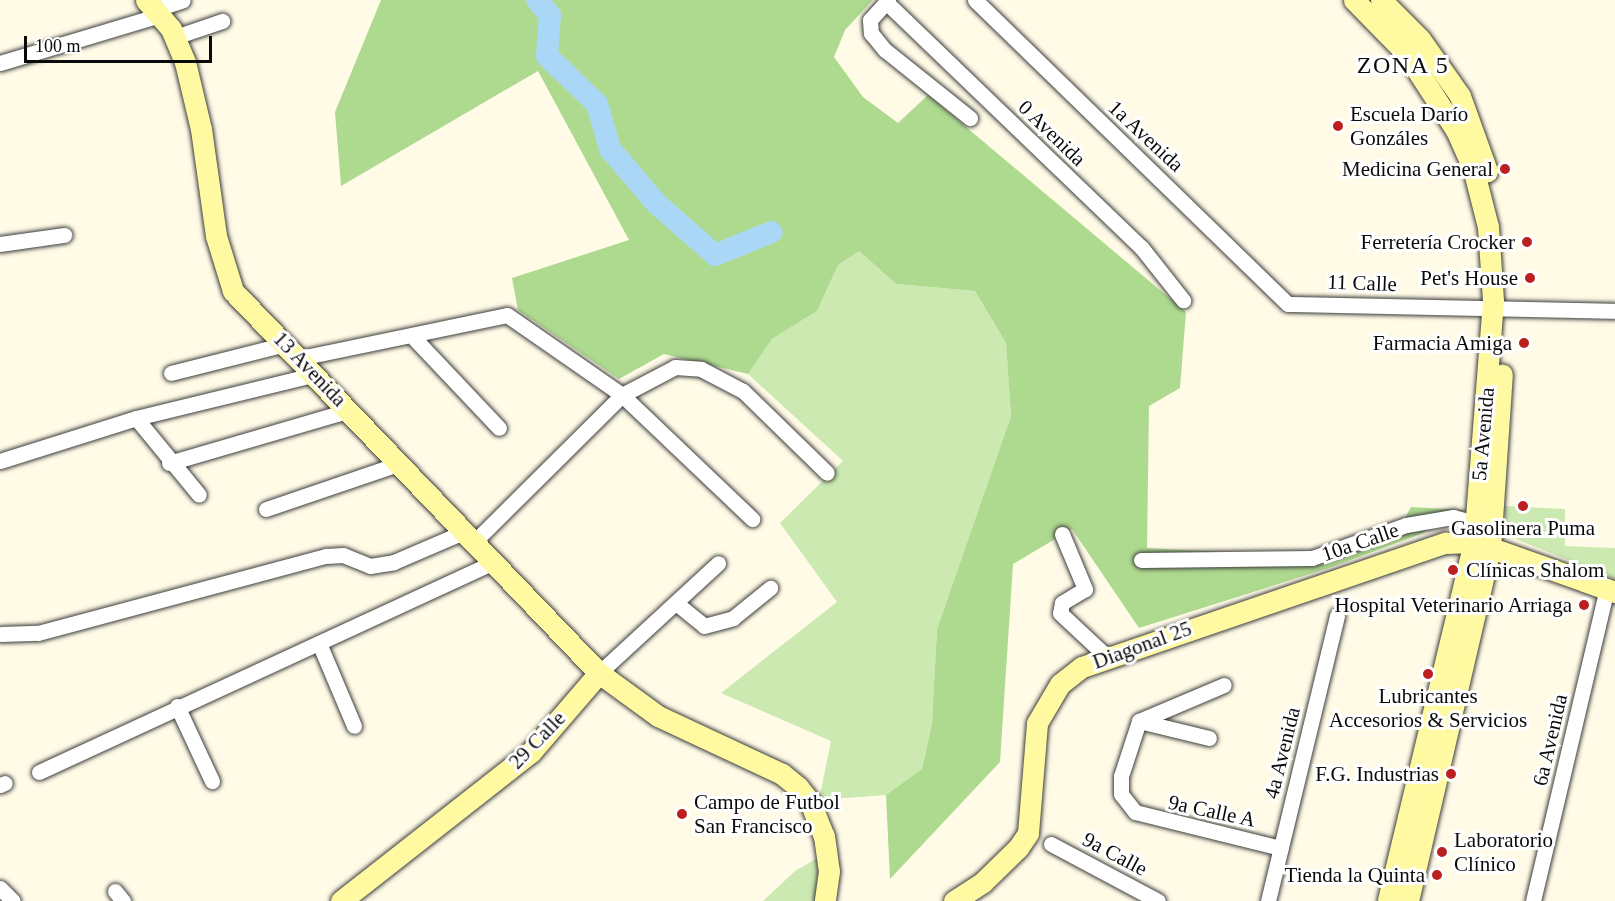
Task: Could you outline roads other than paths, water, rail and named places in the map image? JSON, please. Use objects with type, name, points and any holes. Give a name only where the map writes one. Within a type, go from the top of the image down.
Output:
[{"type":"main road","name":"5a Avenida","points":[[1354,0],[1406,53],[1447,113],[1473,168],[1488,227],[1499,308],[1480,538]]},
{"type":"main road","name":"5a Avenida","points":[[1381,0],[1420,39],[1460,96],[1472,124],[1501,227],[1499,308],[1480,538],[1446,699],[1408,901]]},
{"type":"main road","name":"13 Avenida","points":[[154,8],[175,37],[199,119],[223,268],[233,291],[316,374],[598,672]]},
{"type":"main road","name":"10a Calle","points":[[1480,538],[1611,591]]},
{"type":"main road","name":"Diagonal 25","points":[[954,901],[983,882],[1018,848],[1028,833],[1037,723],[1060,684],[1082,667],[1106,656],[1445,543],[1480,538]]},
{"type":"main road","name":"29 Calle","points":[[341,901],[531,752],[598,672]]},
{"type":"main road","points":[[598,672],[658,716],[782,774],[798,787],[810,802],[824,836],[829,871],[825,901]]},
{"type":"main road","name":"5a Avenida","points":[[1388,901],[1446,699]]},
{"type":"street","points":[[0,63],[154,8],[183,0]]},
{"type":"street","name":"1a Avenida","points":[[975,0],[1288,304]]},
{"type":"street","points":[[887,1],[870,20],[871,33],[885,50],[970,118]]},
{"type":"street","name":"0 Avenida","points":[[887,1],[1141,247],[1184,300]]},
{"type":"street","points":[[175,37],[222,21]]},
{"type":"street","points":[[0,244],[64,236]]},
{"type":"street","name":"11 Calle","points":[[1288,304],[1615,311]]},
{"type":"street","points":[[171,373],[293,351],[413,336],[507,315],[622,395],[752,519]]},
{"type":"street","points":[[413,336],[499,428]]},
{"type":"street","points":[[1,634],[38,633],[326,556],[343,555],[370,566],[394,562],[470,536],[622,395],[675,367],[701,369],[743,391],[827,472]]},
{"type":"street","points":[[0,461],[136,418],[316,374]]},
{"type":"street","points":[[169,463],[350,410]]},
{"type":"street","points":[[136,418],[169,463],[199,495]]},
{"type":"street","points":[[266,509],[401,463]]},
{"type":"street","name":"10a Calle","points":[[1141,560],[1209,556],[1301,559],[1341,551],[1417,523],[1453,517],[1480,538]]},
{"type":"street","points":[[1062,534],[1085,590],[1062,603],[1060,613],[1106,656]]},
{"type":"street","points":[[39,772],[177,706],[494,562]]},
{"type":"street","name":"29 Calle","points":[[598,672],[718,563]]},
{"type":"street","points":[[676,603],[690,618],[704,626],[711,625],[733,618],[770,588]]},
{"type":"street","name":"6a Avenida","points":[[1533,901],[1611,591]]},
{"type":"street","name":"4a Avenida","points":[[1268,901],[1337,615]]},
{"type":"street","points":[[319,643],[354,726]]},
{"type":"street","points":[[1139,721],[1224,686]]},
{"type":"street","points":[[177,706],[212,781]]},
{"type":"street","points":[[1139,721],[1209,738]]},
{"type":"street","name":"9a Calle A","points":[[1139,721],[1121,776],[1120,794],[1136,812],[1281,848]]},
{"type":"street","name":"9a Calle","points":[[1051,844],[1158,901]]},
{"type":"street","points":[[0,888],[13,901]]},
{"type":"waterway","points":[[537,0],[550,15],[547,56],[597,104],[610,149],[657,204],[715,255],[772,232]]},
{"type":"place","name":"Escuela Darío Gonzáles","points":[[1338,126]]},
{"type":"place","name":"Medicina General","points":[[1505,169]]},
{"type":"place","name":"Ferretería Crocker","points":[[1527,242]]},
{"type":"place","name":"Pet's House","points":[[1530,278]]},
{"type":"place","name":"Farmacia Amiga","points":[[1524,343]]},
{"type":"place","name":"Gasolinera Puma","points":[[1523,506]]},
{"type":"place","name":"Clínicas Shalom","points":[[1453,570]]},
{"type":"place","name":"Hospital Veterinario Arriaga","points":[[1584,605]]},
{"type":"place","name":"Lubricantes Accesorios & Servicios","points":[[1428,674]]},
{"type":"place","name":"F.G. Industrias","points":[[1451,774]]},
{"type":"place","name":"Campo de Futbol San Francisco","points":[[682,814]]},
{"type":"place","name":"Laboratorio Clínico","points":[[1442,852]]},
{"type":"place","name":"Tienda la Quinta","points":[[1437,875]]},
{"type":"district","name":"ZONA 5","points":[[1403,66]]}]
